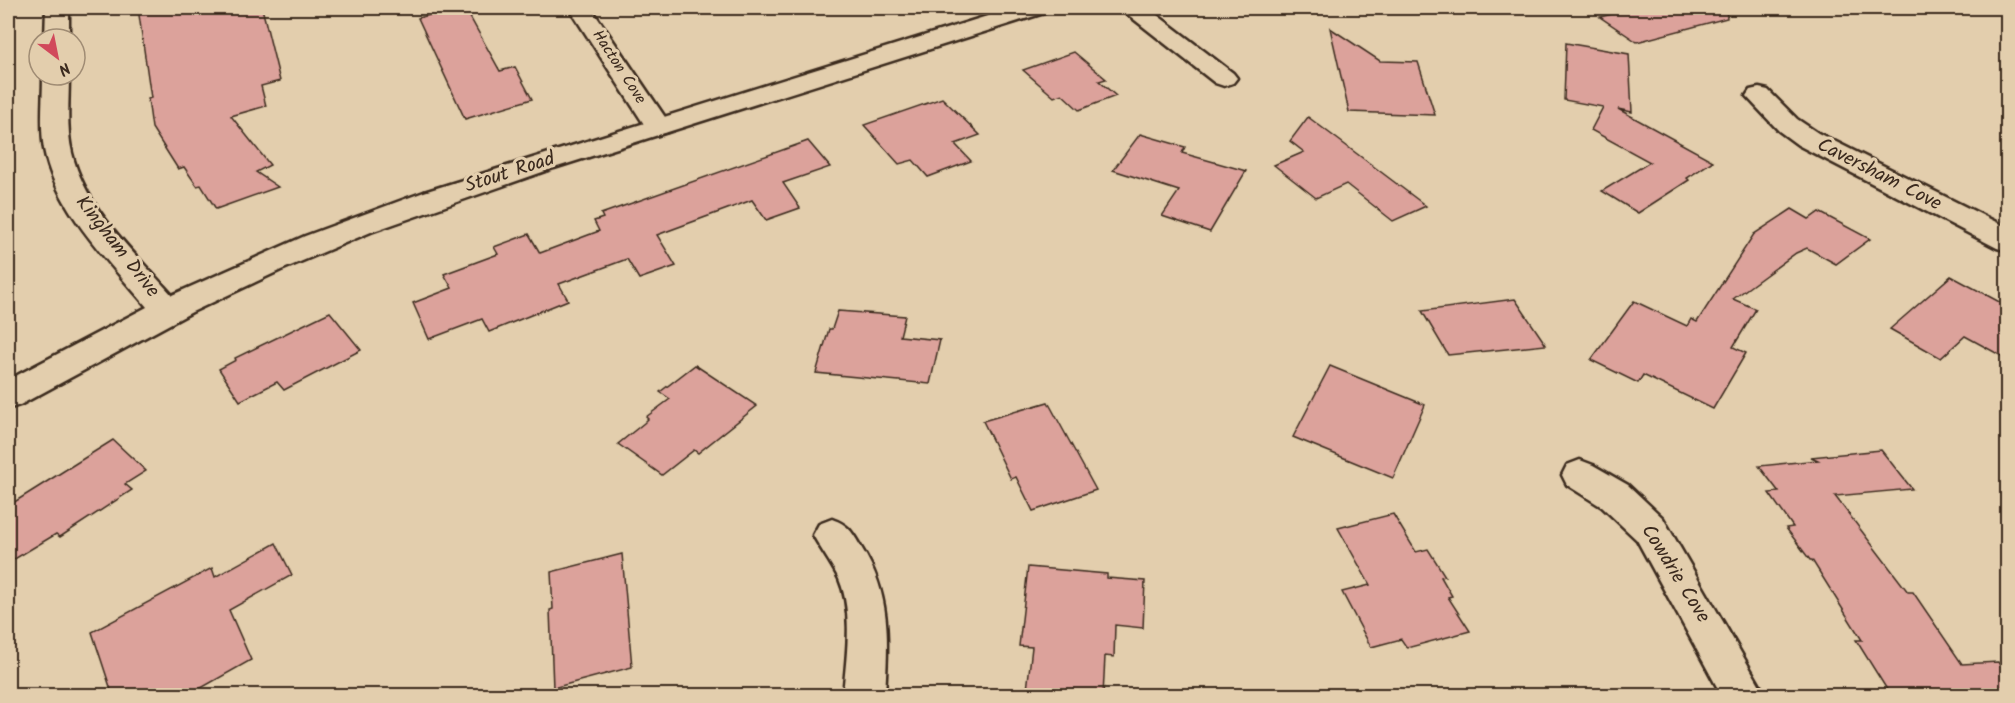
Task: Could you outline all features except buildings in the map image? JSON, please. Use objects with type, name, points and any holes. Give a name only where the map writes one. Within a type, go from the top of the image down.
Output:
[{"type":"street","points":[[57,27],[58,8]]},
{"type":"street","name":"Hacton Cove","points":[[580,8],[658,126]]},
{"type":"street","name":"Stout Road","points":[[8,396],[168,311],[277,260],[372,221],[444,195],[658,126],[1036,8]]},
{"type":"street","points":[[1134,8],[1224,78]]},
{"type":"street","name":"Kingham Drive","points":[[56,87],[57,142],[60,161],[68,180],[88,214],[168,311]]},
{"type":"street","name":"Caversham Cove","points":[[1759,96],[1788,125],[1808,139],[2007,241]]},
{"type":"street","name":"Cowdrie Cove","points":[[1580,474],[1615,496],[1650,529],[1745,696]]},
{"type":"street","points":[[832,535],[850,561],[862,591],[867,626],[864,696]]}]
